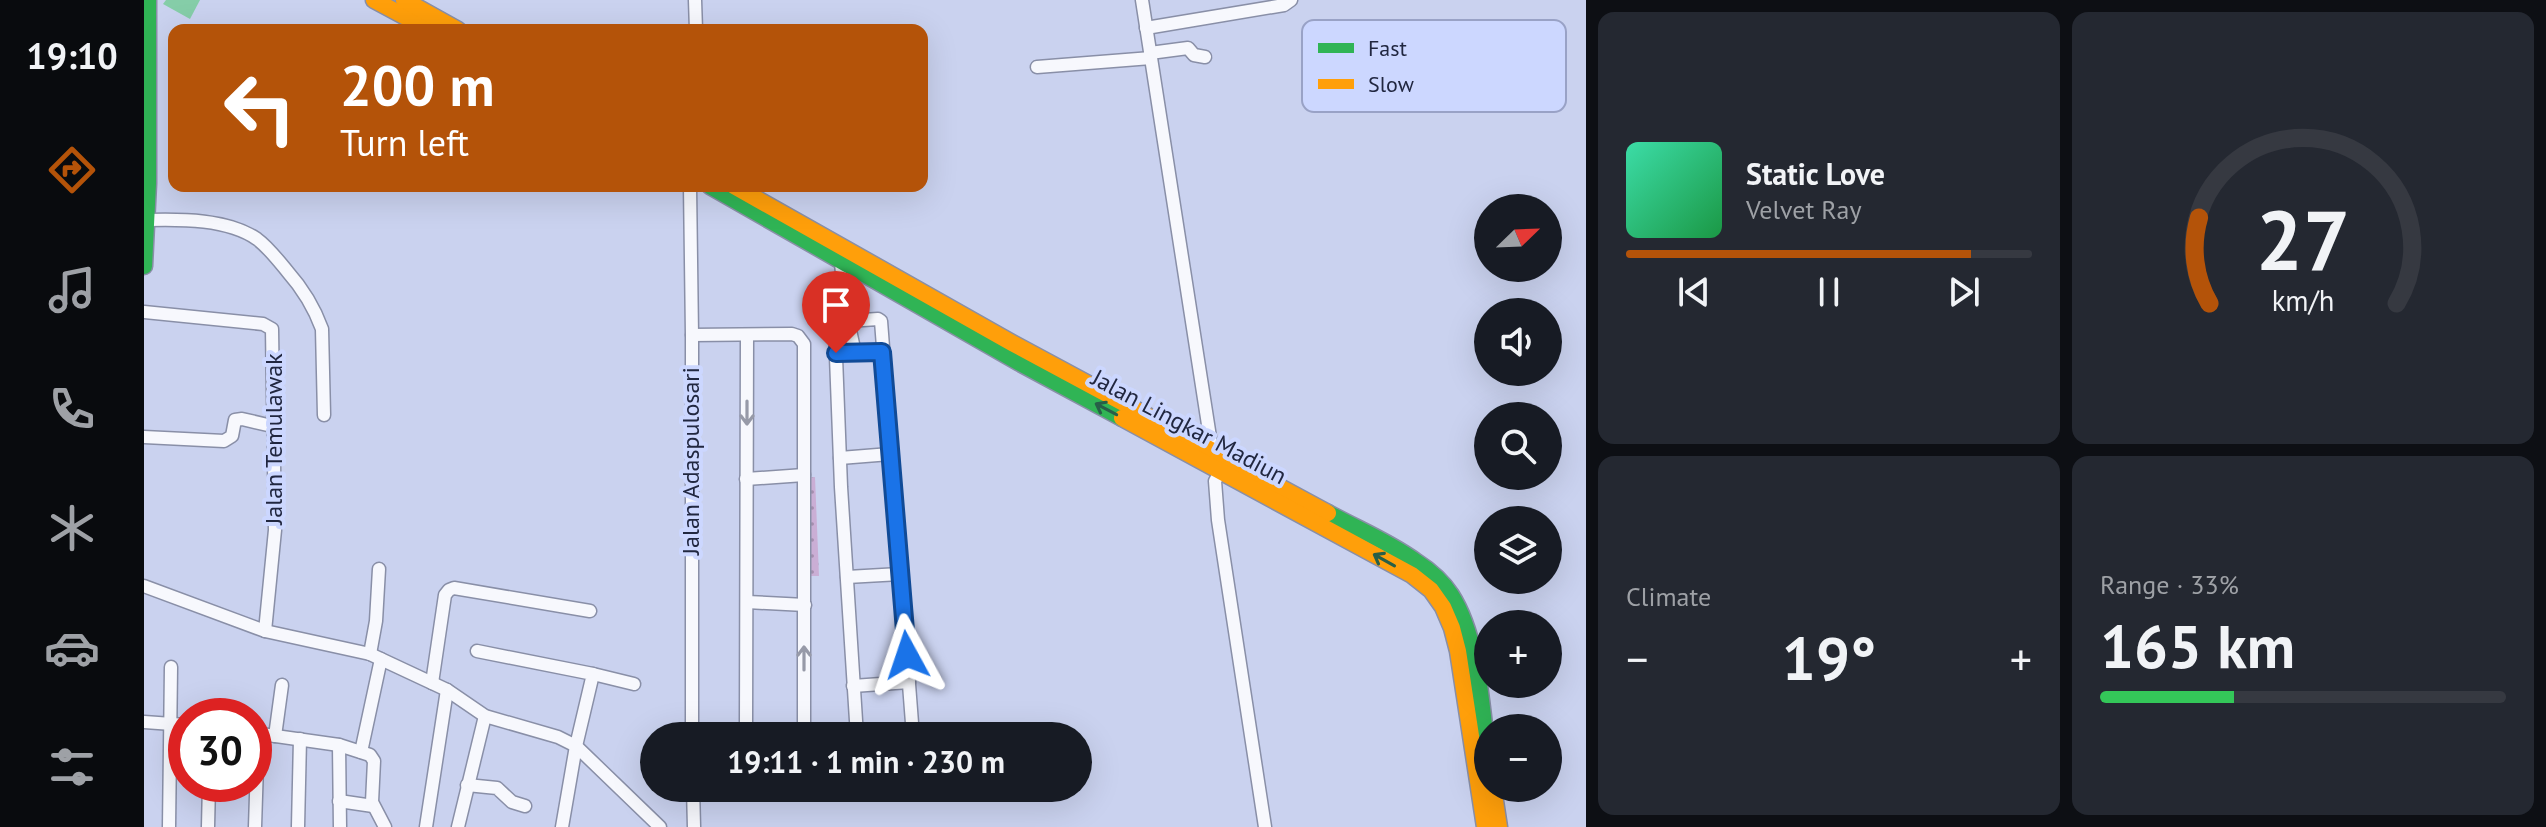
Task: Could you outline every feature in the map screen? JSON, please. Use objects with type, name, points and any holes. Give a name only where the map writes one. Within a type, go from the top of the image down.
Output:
[{"type":"main road","points":[[144,266],[148,0]]},
{"type":"main road","points":[[374,0],[419,24]]},
{"type":"main road","points":[[404,0],[447,24]]},
{"type":"main road","name":"Jalan Lingkar Madiun","points":[[721,192],[1057,375],[1212,450],[1413,559],[1440,580],[1455,600],[1465,625],[1480,714]]},
{"type":"main road","name":"Jalan Lingkar Madiun","points":[[744,192],[1221,470],[1412,575],[1431,590],[1443,607],[1458,651],[1485,827]]},
{"type":"main road","points":[[1495,802],[1499,827]]},
{"type":"street","points":[[695,0],[696,24]]},
{"type":"street","points":[[1142,0],[1212,450]]},
{"type":"street","points":[[1146,28],[1270,8],[1291,0]]},
{"type":"street","points":[[1037,67],[1188,48],[1194,55],[1205,57]]},
{"type":"street","name":"Jalan Adaspulosari","points":[[690,192],[692,722]]},
{"type":"street","points":[[146,226],[225,226],[258,240],[270,252],[299,284],[318,316],[322,329],[324,415]]},
{"type":"street","points":[[841,260],[844,304],[855,353]]},
{"type":"street","name":"Jalan Temulawak","points":[[144,312],[263,324],[272,329],[275,530],[265,631]]},
{"type":"street","points":[[856,722],[835,331],[842,322],[880,320],[912,722]]},
{"type":"street","points":[[692,335],[792,334],[804,344],[804,722]]},
{"type":"street","points":[[746,722],[747,335]]},
{"type":"street","points":[[836,353],[882,352]]},
{"type":"street","points":[[144,437],[224,441],[232,436],[235,420],[272,426]]},
{"type":"street","points":[[840,458],[890,454]]},
{"type":"street","points":[[1221,470],[1215,481],[1218,520],[1265,827]]},
{"type":"street","points":[[746,479],[804,475]]},
{"type":"street","points":[[361,752],[375,656],[379,569]]},
{"type":"street","points":[[847,577],[900,574]]},
{"type":"street","points":[[144,586],[265,631],[375,656],[447,690],[485,716],[558,737],[576,746],[660,827]]},
{"type":"street","points":[[432,683],[445,595],[449,590],[454,588],[590,611]]},
{"type":"street","points":[[747,602],[805,605]]},
{"type":"street","points":[[477,651],[634,684]]},
{"type":"street","points":[[170,698],[171,667]]},
{"type":"street","points":[[562,827],[593,674]]},
{"type":"street","points":[[853,686],[909,682]]},
{"type":"street","points":[[275,736],[282,685]]},
{"type":"street","points":[[426,827],[447,690]]},
{"type":"street","points":[[458,827],[485,716]]},
{"type":"street","points":[[144,722],[168,723]]},
{"type":"street","points":[[272,736],[339,745],[370,755],[374,761],[373,806],[385,827]]},
{"type":"street","points":[[298,827],[300,739]]},
{"type":"street","points":[[339,745],[340,827]]},
{"type":"street","points":[[467,785],[497,788],[512,802],[525,806]]},
{"type":"street","points":[[339,801],[373,806]]},
{"type":"street","points":[[169,802],[169,827]]},
{"type":"street","points":[[208,827],[209,802]]},
{"type":"street","points":[[255,802],[255,827]]},
{"type":"street","points":[[693,802],[694,827]]},
{"type":"shaded area","points":[[815,477],[819,576],[807,576],[806,478]]},
{"type":"water","points":[[166,0],[200,0],[190,19],[163,4]]},
{"type":"traffic: fast","points":[[144,266],[148,183],[148,0]]},
{"type":"traffic: fast","points":[[721,192],[1122,418]]},
{"type":"traffic: fast","points":[[1328,513],[1405,554],[1444,585],[1468,632],[1483,714]]},
{"type":"traffic: slow","points":[[374,0],[419,24]]},
{"type":"traffic: slow","points":[[404,0],[447,24]]},
{"type":"traffic: slow","points":[[745,192],[1012,343],[1328,513]]},
{"type":"traffic: slow","points":[[1122,418],[1412,575],[1431,590],[1443,607],[1458,651],[1485,827]]},
{"type":"traffic: slow","points":[[1495,802],[1499,827]]},
{"type":"route","points":[[836,353],[882,352],[907,655]]}]
